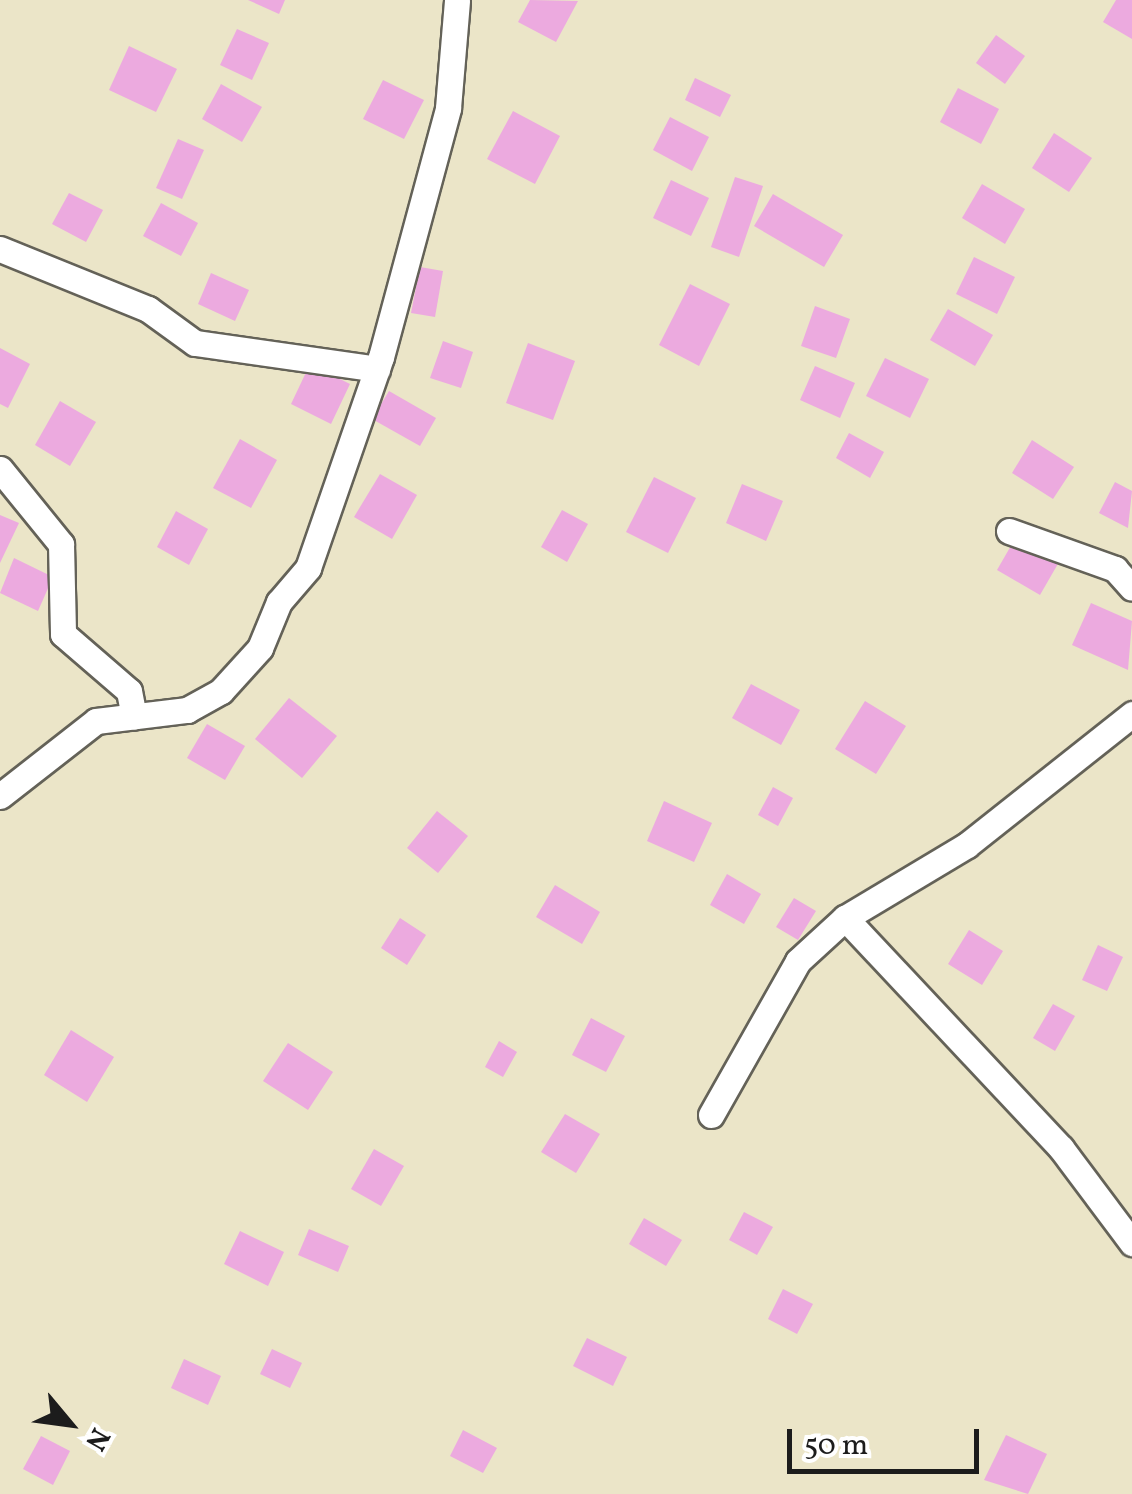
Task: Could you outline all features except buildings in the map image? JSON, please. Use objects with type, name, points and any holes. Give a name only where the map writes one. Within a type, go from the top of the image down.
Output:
[{"type":"street","points":[[0,796],[96,722],[187,710],[220,690],[260,648],[278,602],[308,568],[376,369],[448,108],[457,0]]},
{"type":"street","points":[[0,249],[148,310],[195,343],[376,369]]},
{"type":"street","points":[[0,469],[61,544],[63,634],[129,691],[134,716]]},
{"type":"street","points":[[1009,531],[1115,569],[1132,588]]},
{"type":"street","points":[[711,1115],[798,961],[845,918],[967,845],[1132,714]]},
{"type":"street","points":[[845,918],[1061,1148],[1132,1243]]}]
